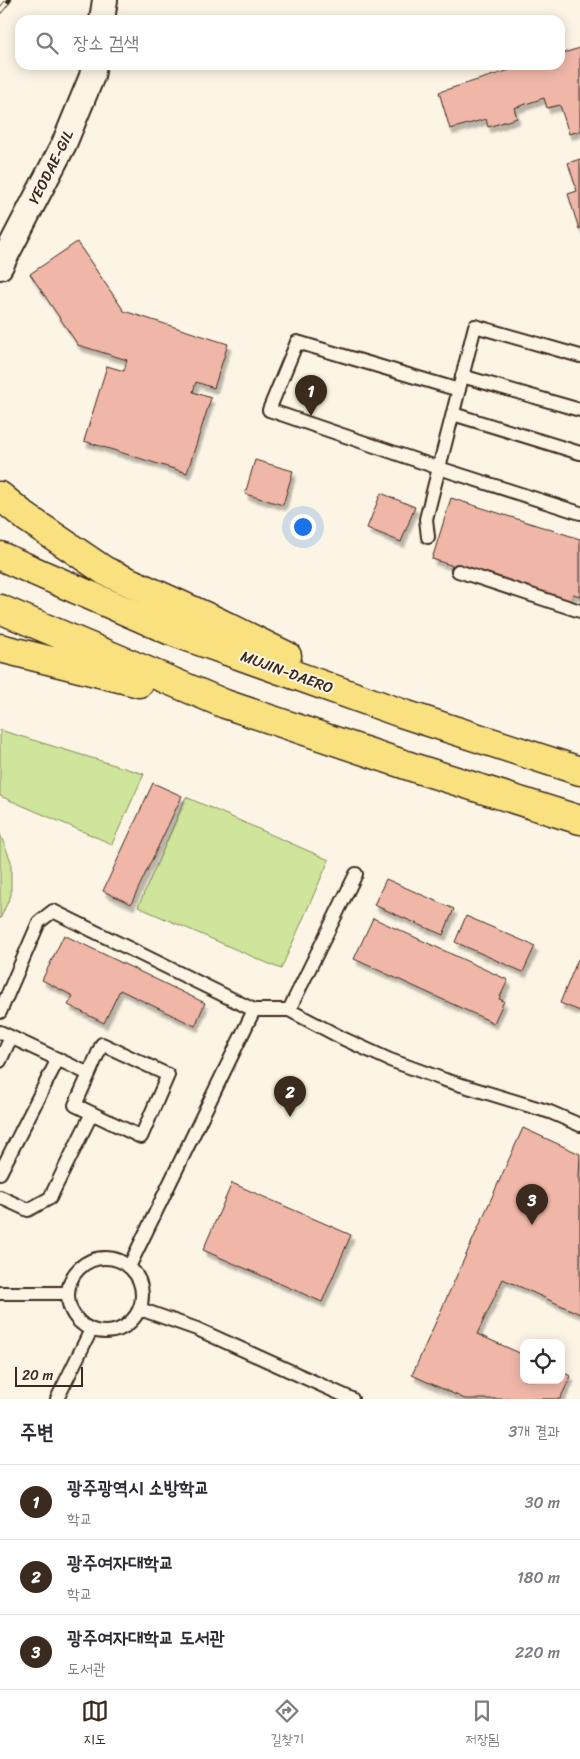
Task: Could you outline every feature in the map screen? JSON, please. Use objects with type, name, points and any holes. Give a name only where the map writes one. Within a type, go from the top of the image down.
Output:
[{"type":"highway","points":[[0,496],[27,518],[105,571],[218,622],[401,713]]},
{"type":"highway","name":"MUJIN-DAERO","points":[[0,556],[171,631],[401,713],[580,771]]},
{"type":"highway","points":[[0,609],[226,704],[418,769],[580,820]]},
{"type":"highway","points":[[0,648],[226,704]]},
{"type":"street","points":[[103,15],[105,0]]},
{"type":"street","name":"YEODAE-GIL","points":[[0,267],[64,144],[93,70]]},
{"type":"lane","points":[[428,537],[426,519],[475,326],[580,356]]},
{"type":"lane","points":[[459,390],[297,342],[269,410],[439,468],[580,513]]},
{"type":"lane","points":[[462,376],[580,410]]},
{"type":"lane","points":[[453,414],[580,453]]},
{"type":"lane","points":[[458,571],[580,611]]},
{"type":"lane","points":[[289,1010],[356,874]]},
{"type":"lane","points":[[0,1012],[39,922],[53,911],[254,1010],[289,1010],[344,1039],[390,1060],[445,1080],[550,1112],[580,1125]]},
{"type":"lane","points":[[129,1267],[254,1010]]},
{"type":"lane","points":[[0,1061],[6,1034],[89,1074]]},
{"type":"lane","points":[[102,1044],[168,1074],[141,1137],[75,1105],[89,1074],[102,1044]]},
{"type":"lane","points":[[0,1174],[58,1059]]},
{"type":"lane","points":[[0,1197],[28,1210],[50,1198],[92,1113]]},
{"type":"lane","points":[[108,1258],[119,1261],[129,1267],[137,1276],[142,1286],[140,1309],[134,1319],[125,1327],[103,1333],[81,1324],[69,1304],[68,1293],[70,1282],[77,1272],[85,1264],[108,1258]]},
{"type":"lane","points":[[0,1293],[68,1293]]},
{"type":"lane","points":[[140,1309],[197,1329],[352,1399]]},
{"type":"lane","points":[[57,1399],[92,1330]]},
{"type":"green space","points":[[0,730],[144,774],[112,844],[0,796]]},
{"type":"green space","points":[[186,797],[329,860],[281,969],[138,907]]},
{"type":"green space","points":[[0,834],[11,861],[11,895],[0,919]]},
{"type":"building","points":[[580,48],[580,131],[569,134],[560,105],[547,108],[544,98],[514,108],[517,118],[488,127],[486,119],[450,129],[439,92],[510,70],[565,70],[565,52]]},
{"type":"building","points":[[580,159],[579,229],[568,194],[577,191],[568,163]]},
{"type":"building","points":[[77,242],[124,311],[228,344],[214,388],[196,382],[193,392],[211,398],[187,473],[84,441],[107,366],[124,371],[127,360],[78,345],[30,274]]},
{"type":"building","points":[[255,460],[293,471],[283,505],[245,494]]},
{"type":"building","points":[[381,493],[415,507],[401,542],[367,528]]},
{"type":"building","points":[[451,498],[580,539],[580,596],[573,594],[570,604],[432,559]]},
{"type":"building","points":[[153,783],[182,796],[131,904],[103,891]]},
{"type":"building","points":[[386,879],[454,909],[443,935],[374,905]]},
{"type":"building","points":[[466,916],[535,946],[523,972],[455,942]]},
{"type":"building","points":[[373,918],[508,980],[499,999],[504,1001],[494,1023],[354,959]]},
{"type":"building","points":[[64,935],[205,1003],[195,1026],[120,990],[104,1023],[68,1005],[73,996],[42,980]]},
{"type":"building","points":[[578,959],[580,959],[580,1011],[560,1003]]},
{"type":"building","points":[[523,1128],[580,1154],[580,1314],[503,1279],[477,1334],[520,1353],[520,1384],[565,1384],[565,1374],[571,1376],[560,1399],[465,1399],[412,1375]]},
{"type":"building","points":[[232,1183],[351,1235],[322,1302],[203,1250]]},
{"type":"railway","points":[[0,11],[9,0]]},
{"type":"place","name":"광주광역시 소방학교","points":[[311,416]]},
{"type":"place","name":"광주여자대학교","points":[[290,1117]]},
{"type":"place","name":"광주여자대학교 도서관","points":[[532,1225]]}]
